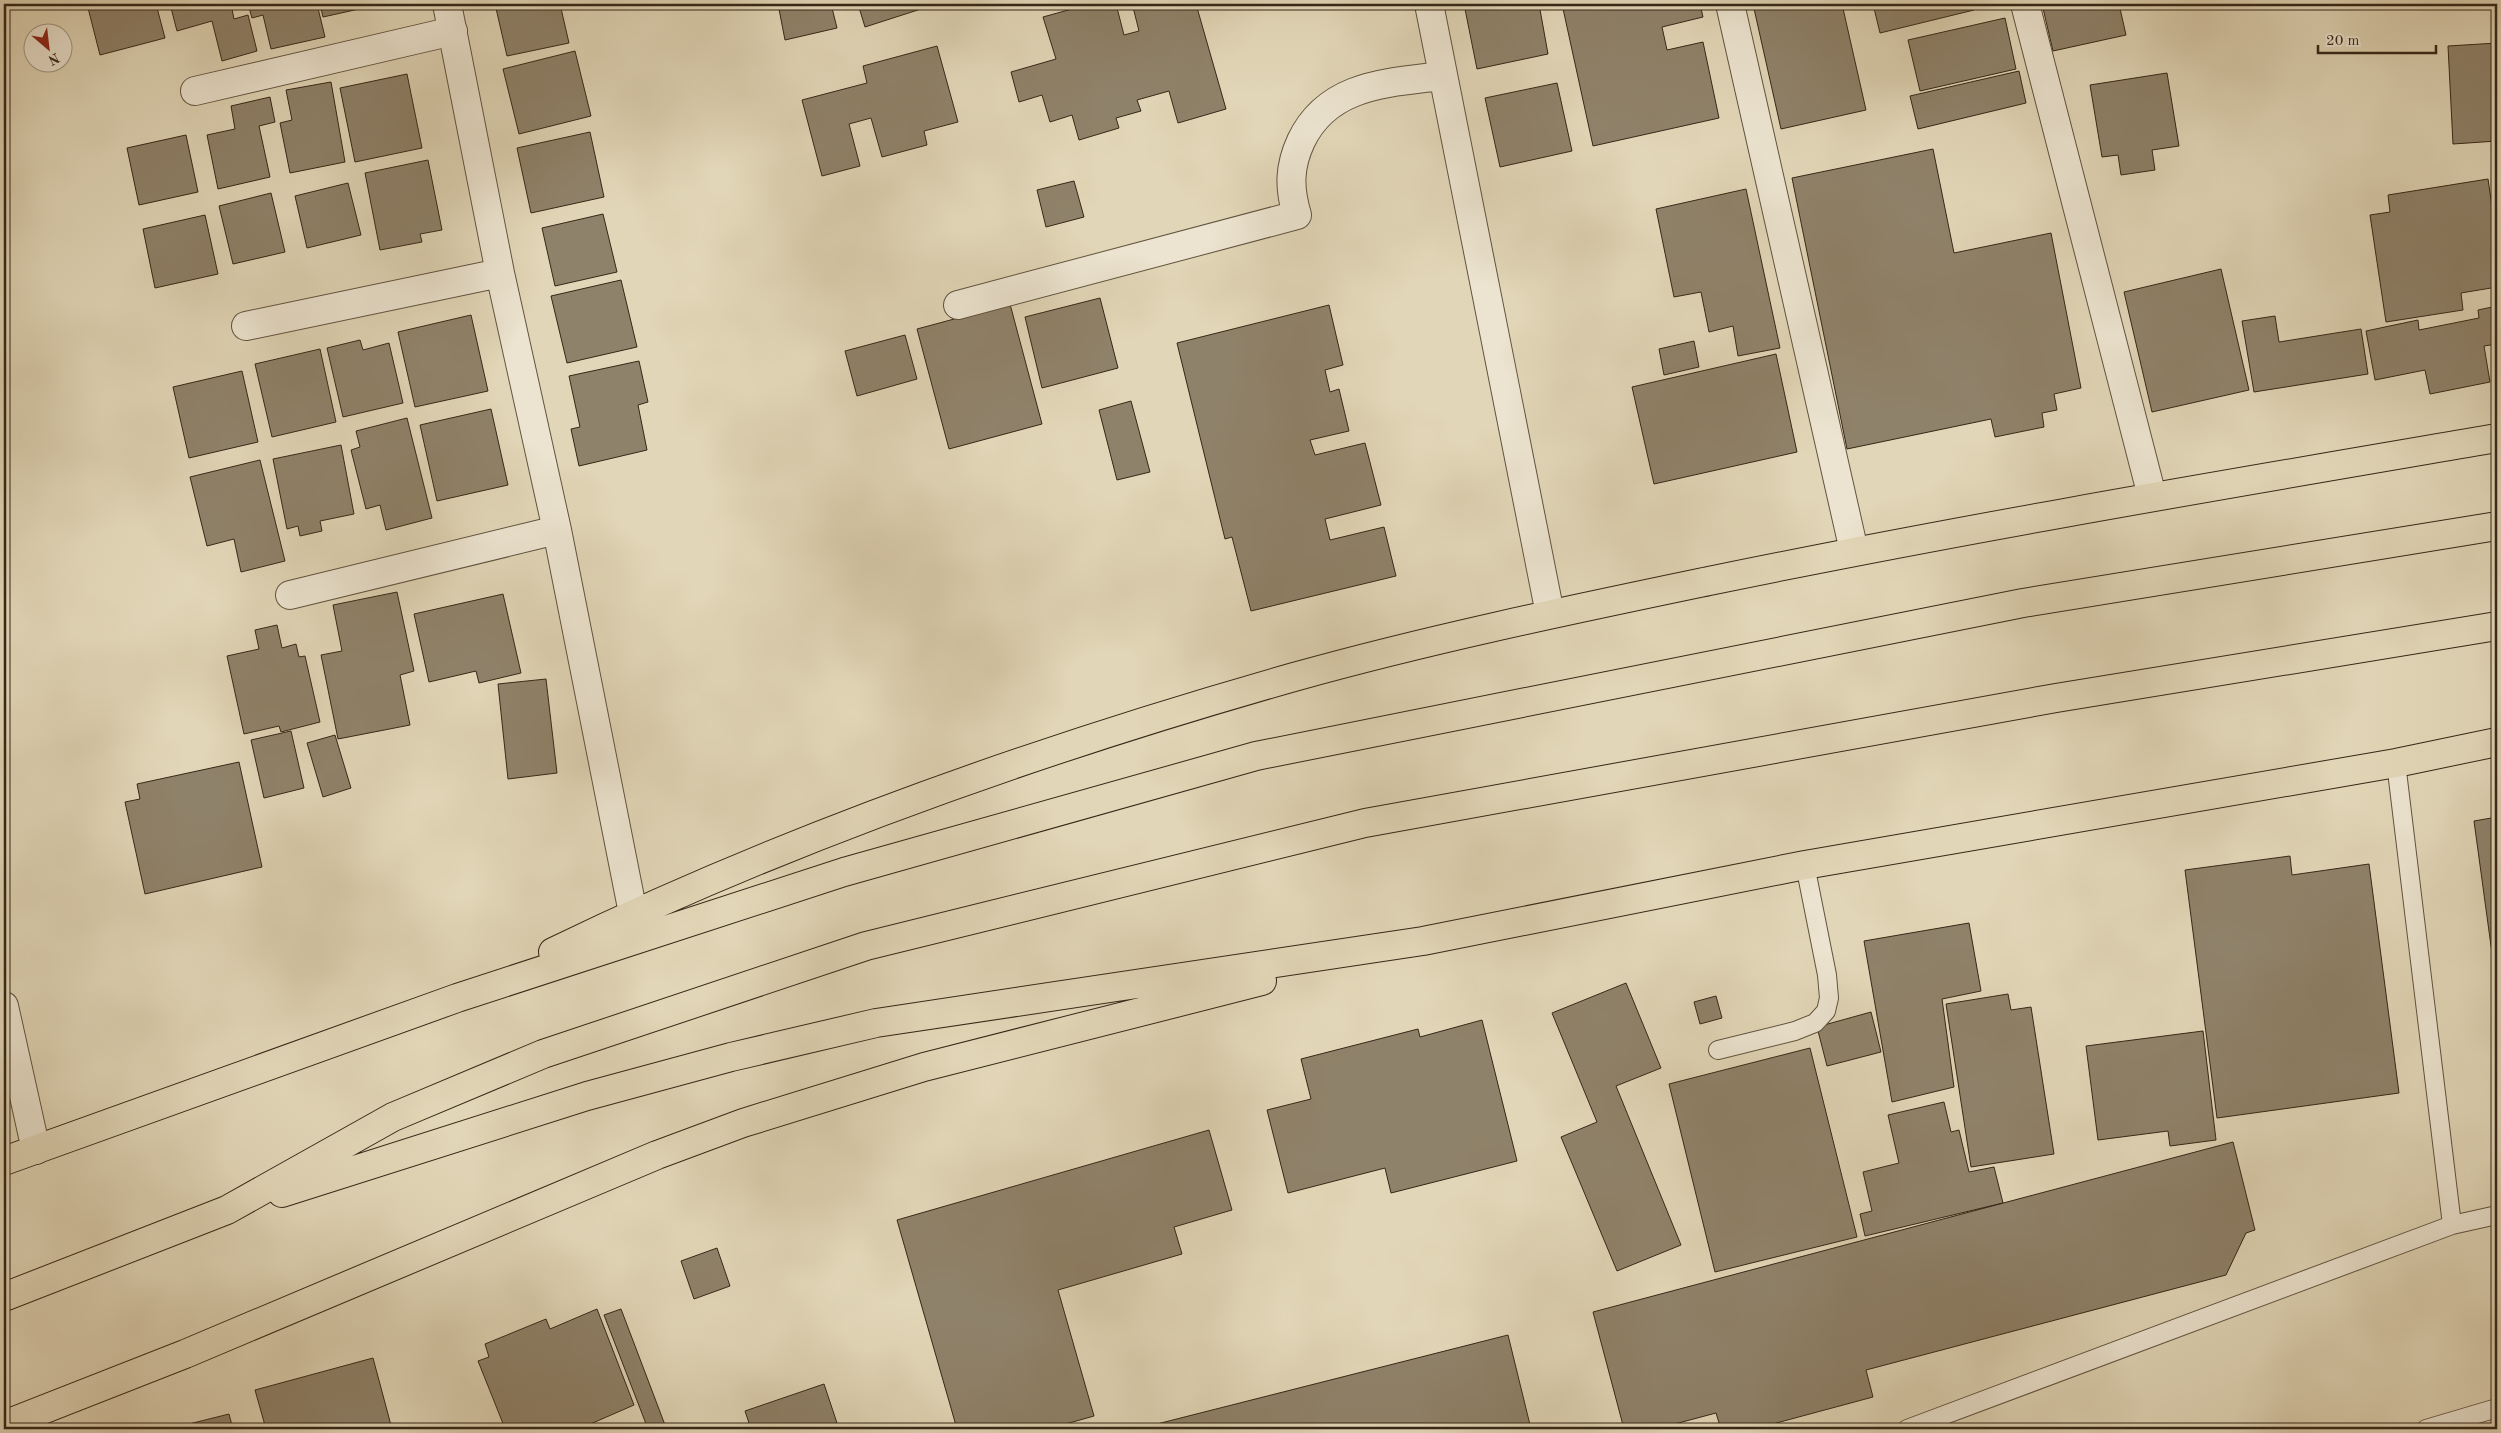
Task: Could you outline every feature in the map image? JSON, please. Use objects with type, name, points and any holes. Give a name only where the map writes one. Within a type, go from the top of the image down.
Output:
[{"type":"highway","points":[[457,998],[633,913],[781,849],[1074,744],[1298,676],[1550,614],[1854,552],[2152,496],[2497,438]]},
{"type":"highway","points":[[4,1161],[457,998],[844,872],[1256,756],[2023,603],[2497,526]]},
{"type":"highway","points":[[227,1210],[393,1117],[543,1054],[866,946],[1365,823],[2056,698],[2497,626]]},
{"type":"highway","points":[[4,1297],[227,1210],[587,1096],[731,1057],[876,1024],[1424,941],[1805,865],[2396,763],[2497,742]]},
{"type":"highway","points":[[4,1425],[185,1354],[657,1155],[744,1123],[924,1066],[1424,941]]},
{"type":"street","points":[[447,4],[500,273],[556,530],[633,913]]},
{"type":"street","points":[[1429,4],[1550,614]]},
{"type":"street","points":[[1730,4],[1854,552]]},
{"type":"street","points":[[2025,4],[2152,496]]},
{"type":"street","points":[[196,91],[453,31]]},
{"type":"street","points":[[958,305],[1297,215],[1290,182],[1295,153],[1311,123],[1323,110],[1338,100],[1369,88],[1442,76]]},
{"type":"street","points":[[246,326],[500,273]]},
{"type":"street","points":[[290,594],[556,530]]},
{"type":"street","points":[[4,1006],[36,1150]]},
{"type":"lane","points":[[2396,763],[2452,1226]]},
{"type":"lane","points":[[1718,1050],[1795,1031],[1815,1023],[1826,1011],[1829,998],[1828,975],[1805,865]]},
{"type":"lane","points":[[1907,1429],[2452,1226],[2497,1215]]},
{"type":"lane","points":[[2426,1429],[2497,1408]]},
{"type":"building","points":[[87,4],[156,4],[165,38],[100,55]]},
{"type":"building","points":[[170,4],[231,4],[234,19],[248,15],[257,51],[222,61],[212,21],[177,31]]},
{"type":"building","points":[[248,4],[317,4],[325,37],[271,49],[263,15],[252,18]]},
{"type":"building","points":[[320,4],[367,4],[368,7],[323,17]]},
{"type":"building","points":[[495,4],[560,4],[569,43],[507,56]]},
{"type":"building","points":[[778,4],[831,4],[837,28],[785,40]]},
{"type":"building","points":[[858,4],[920,4],[921,9],[865,27]]},
{"type":"building","points":[[1090,4],[1116,4],[1124,35],[1139,31],[1133,7],[1146,4],[1196,4],[1226,109],[1178,123],[1169,91],[1137,100],[1141,111],[1116,118],[1119,128],[1079,140],[1072,115],[1050,122],[1042,95],[1019,102],[1011,72],[1056,59],[1043,17]]},
{"type":"building","points":[[1464,4],[1539,4],[1548,54],[1477,69]]},
{"type":"building","points":[[1562,4],[1700,4],[1703,17],[1662,27],[1667,50],[1703,42],[1719,118],[1593,146]]},
{"type":"building","points":[[1753,4],[1842,4],[1866,110],[1781,129]]},
{"type":"building","points":[[1873,4],[1972,4],[1974,10],[1880,33]]},
{"type":"building","points":[[2042,4],[2119,4],[2126,35],[2053,51]]},
{"type":"building","points":[[2005,18],[2016,69],[1920,91],[1908,40]]},
{"type":"building","points":[[2497,43],[2497,141],[2453,144],[2448,46]]},
{"type":"building","points":[[937,46],[958,122],[924,131],[927,145],[882,157],[871,118],[849,124],[860,166],[822,176],[802,100],[867,83],[863,66]]},
{"type":"building","points":[[575,51],[591,116],[519,134],[503,69]]},
{"type":"building","points":[[2019,71],[2026,103],[1918,129],[1910,96]]},
{"type":"building","points":[[2167,73],[2179,146],[2152,150],[2155,170],[2121,175],[2118,155],[2102,157],[2090,85]]},
{"type":"building","points":[[407,74],[422,148],[355,162],[340,88]]},
{"type":"building","points":[[331,82],[345,162],[290,173],[280,123],[292,120],[286,90]]},
{"type":"building","points":[[1557,83],[1572,151],[1500,167],[1485,98]]},
{"type":"building","points":[[270,97],[275,122],[259,126],[270,177],[218,189],[207,135],[235,129],[231,106]]},
{"type":"building","points":[[590,132],[604,197],[531,213],[517,148]]},
{"type":"building","points":[[186,135],[198,192],[139,205],[127,148]]},
{"type":"building","points":[[1933,149],[1954,253],[2051,233],[2081,388],[2054,394],[2057,410],[2042,413],[2044,427],[1995,437],[1991,419],[1847,449],[1792,178]]},
{"type":"building","points":[[428,160],[442,230],[420,234],[422,242],[380,250],[365,173]]},
{"type":"building","points":[[2488,179],[2497,241],[2497,287],[2461,293],[2463,310],[2386,322],[2370,215],[2390,212],[2388,195]]},
{"type":"building","points":[[1074,181],[1084,217],[1046,227],[1037,190]]},
{"type":"building","points":[[348,183],[361,235],[307,248],[295,196]]},
{"type":"building","points":[[1746,189],[1780,348],[1738,356],[1733,326],[1709,332],[1701,292],[1674,297],[1656,209]]},
{"type":"building","points":[[271,193],[285,252],[233,264],[219,206]]},
{"type":"building","points":[[603,214],[617,272],[555,286],[542,228]]},
{"type":"building","points":[[205,215],[218,274],[155,288],[143,229]]},
{"type":"building","points":[[2221,269],[2249,390],[2152,412],[2124,292]]},
{"type":"building","points":[[621,280],[637,347],[567,363],[551,296]]},
{"type":"building","points":[[1100,298],[1118,368],[1042,388],[1025,317]]},
{"type":"building","points":[[1010,304],[1042,424],[949,449],[917,329]]},
{"type":"building","points":[[1329,305],[1343,365],[1325,370],[1330,392],[1339,389],[1349,431],[1310,440],[1315,455],[1365,443],[1381,505],[1325,519],[1330,540],[1384,527],[1396,576],[1251,611],[1232,537],[1225,539],[1177,343]]},
{"type":"building","points":[[2497,306],[2497,344],[2484,346],[2490,382],[2430,394],[2425,370],[2375,380],[2366,331],[2418,320],[2419,330],[2479,318],[2478,310]]},
{"type":"building","points":[[471,315],[488,391],[415,407],[398,332]]},
{"type":"building","points":[[2275,316],[2279,342],[2361,329],[2368,374],[2254,392],[2242,321]]},
{"type":"building","points":[[905,335],[917,379],[857,396],[845,351]]},
{"type":"building","points":[[360,340],[363,350],[389,343],[403,403],[343,417],[327,348]]},
{"type":"building","points":[[1694,341],[1699,367],[1664,375],[1659,349]]},
{"type":"building","points":[[320,349],[336,422],[272,437],[255,364]]},
{"type":"building","points":[[1776,354],[1797,452],[1654,484],[1632,387]]},
{"type":"building","points":[[639,361],[648,402],[638,405],[647,450],[579,466],[571,429],[580,427],[569,376]]},
{"type":"building","points":[[242,371],[258,442],[189,458],[173,387]]},
{"type":"building","points":[[1131,401],[1150,472],[1117,480],[1099,410]]},
{"type":"building","points":[[491,409],[508,485],[437,501],[420,425]]},
{"type":"building","points":[[407,418],[432,518],[386,530],[380,505],[366,509],[351,450],[360,447],[356,431]]},
{"type":"building","points":[[341,445],[354,514],[320,521],[322,531],[300,536],[298,526],[287,529],[273,459]]},
{"type":"building","points":[[260,460],[285,561],[241,572],[234,539],[207,546],[190,477]]},
{"type":"building","points":[[397,592],[414,671],[400,675],[410,725],[338,739],[321,655],[342,651],[333,605]]},
{"type":"building","points":[[503,594],[521,673],[479,683],[476,671],[429,682],[414,614]]},
{"type":"building","points":[[277,625],[282,648],[296,644],[299,657],[305,656],[320,722],[281,732],[279,726],[244,734],[227,656],[259,649],[255,630]]},
{"type":"building","points":[[546,679],[557,773],[508,779],[498,684]]},
{"type":"building","points":[[291,731],[304,788],[264,798],[251,740]]},
{"type":"building","points":[[335,735],[351,788],[323,797],[307,743]]},
{"type":"building","points":[[239,762],[262,867],[145,894],[125,802],[140,799],[137,784]]},
{"type":"building","points":[[2497,817],[2497,990],[2474,821]]},
{"type":"building","points":[[2290,856],[2292,875],[2369,864],[2399,1093],[2217,1118],[2185,870]]},
{"type":"building","points":[[1969,923],[1981,991],[1942,999],[1954,1087],[1892,1102],[1864,941]]},
{"type":"building","points":[[1626,983],[1661,1068],[1616,1086],[1681,1245],[1617,1271],[1561,1137],[1597,1122],[1552,1013]]},
{"type":"building","points":[[2008,994],[2011,1010],[2031,1007],[2054,1154],[1971,1167],[1946,1004]]},
{"type":"building","points":[[1716,996],[1722,1018],[1700,1024],[1694,1002]]},
{"type":"building","points":[[1871,1012],[1881,1052],[1827,1066],[1817,1027]]},
{"type":"building","points":[[1482,1020],[1517,1161],[1391,1193],[1385,1168],[1288,1193],[1267,1110],[1311,1099],[1301,1059],[1418,1029],[1420,1037]]},
{"type":"building","points":[[2203,1031],[2216,1140],[2170,1146],[2168,1131],[2098,1140],[2086,1046]]},
{"type":"building","points":[[1810,1048],[1857,1237],[1715,1272],[1669,1084]]},
{"type":"building","points":[[1944,1102],[1951,1132],[1959,1130],[1969,1172],[1994,1167],[2003,1203],[1865,1236],[1860,1214],[1872,1211],[1863,1172],[1899,1163],[1888,1115]]},
{"type":"building","points":[[1209,1130],[1232,1210],[1174,1227],[1182,1254],[1058,1290],[1094,1416],[1048,1429],[957,1429],[897,1220]]},
{"type":"building","points":[[2233,1142],[2255,1230],[2246,1233],[2226,1275],[1866,1370],[1873,1397],[1754,1429],[1721,1429],[1716,1413],[1656,1429],[1624,1429],[1593,1312]]},
{"type":"building","points":[[717,1248],[730,1286],[694,1299],[681,1261]]},
{"type":"building","points":[[597,1309],[634,1405],[579,1429],[496,1429],[504,1426],[478,1361],[489,1357],[485,1344],[546,1319],[550,1329]]},
{"type":"building","points":[[621,1309],[665,1425],[655,1429],[648,1429],[604,1315]]},
{"type":"building","points":[[1508,1335],[1531,1429],[1154,1429],[1153,1425]]},
{"type":"building","points":[[373,1358],[392,1429],[266,1429],[255,1390]]},
{"type":"building","points":[[824,1384],[839,1429],[751,1429],[745,1411]]},
{"type":"building","points":[[229,1414],[233,1429],[169,1429]]}]
